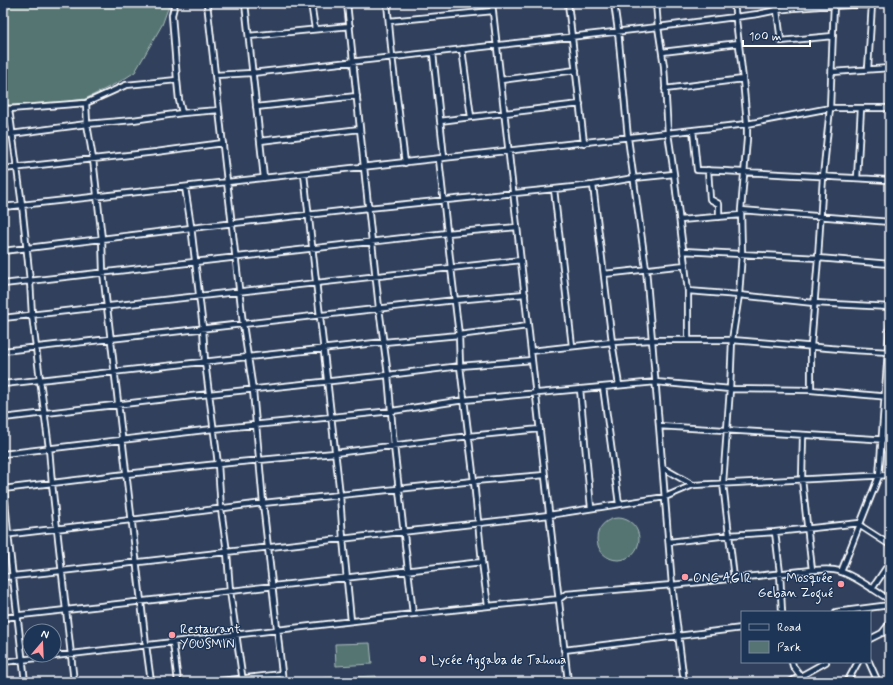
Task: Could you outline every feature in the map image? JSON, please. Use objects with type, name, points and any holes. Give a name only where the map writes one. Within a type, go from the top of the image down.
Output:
[{"type":"street","points":[[175,3],[172,15],[179,100],[182,113]]},
{"type":"street","points":[[207,3],[239,291],[253,390],[263,503],[283,682]]},
{"type":"street","points":[[250,3],[245,3],[264,178]]},
{"type":"street","points":[[311,3],[315,29]]},
{"type":"street","points":[[347,3],[413,614]]},
{"type":"street","points":[[387,3],[405,162]]},
{"type":"street","points":[[492,3],[568,682]]},
{"type":"street","points":[[568,3],[584,142]]},
{"type":"street","points":[[614,3],[628,138],[646,269],[672,585],[684,682]]},
{"type":"street","points":[[656,3],[664,66],[668,133],[688,291],[688,340]]},
{"type":"street","points":[[734,3],[747,124],[741,212],[742,254],[739,295],[732,340],[728,430],[723,483],[734,578]]},
{"type":"street","points":[[776,3],[781,41],[833,36]]},
{"type":"street","points":[[216,75],[252,73],[392,56],[433,53],[572,37],[758,14],[777,10],[834,5],[885,3]]},
{"type":"street","points":[[868,69],[872,4]]},
{"type":"street","points":[[811,390],[811,346],[823,177],[830,108],[834,5]]},
{"type":"street","points":[[389,21],[493,11]]},
{"type":"street","points":[[248,36],[350,26]]},
{"type":"street","points":[[662,52],[739,43]]},
{"type":"street","points":[[462,49],[471,117]]},
{"type":"street","points":[[433,53],[440,121],[444,201],[459,335],[460,366],[488,606]]},
{"type":"street","points":[[832,72],[890,68]]},
{"type":"street","points":[[501,80],[576,70]]},
{"type":"street","points":[[665,89],[743,79]]},
{"type":"street","points":[[3,108],[9,109],[86,103],[126,85],[177,80]]},
{"type":"street","points":[[256,107],[357,96]]},
{"type":"street","points":[[86,103],[87,124],[93,159],[102,239],[103,272],[150,682]]},
{"type":"street","points":[[440,121],[580,104]]},
{"type":"street","points":[[3,208],[747,124],[830,108],[890,108]]},
{"type":"street","points":[[857,178],[860,108]]},
{"type":"street","points":[[9,109],[27,248],[32,315],[49,448],[74,682]]},
{"type":"street","points":[[3,135],[182,113],[219,110]]},
{"type":"street","points":[[260,141],[360,128]]},
{"type":"street","points":[[693,130],[697,170],[890,180]]},
{"type":"street","points":[[3,169],[223,143]]},
{"type":"street","points":[[708,170],[710,199],[719,204],[719,217]]},
{"type":"street","points":[[304,174],[340,495],[351,621]]},
{"type":"street","points":[[3,251],[368,208],[593,185],[634,178],[674,174]]},
{"type":"street","points":[[593,185],[612,342],[619,385]]},
{"type":"street","points":[[185,187],[203,328],[205,362],[218,464],[221,509],[227,552],[230,591],[243,680]]},
{"type":"street","points":[[554,189],[572,346]]},
{"type":"street","points":[[680,220],[719,217],[741,212],[821,216],[890,222]]},
{"type":"street","points":[[3,284],[447,233],[517,227]]},
{"type":"street","points":[[683,251],[818,258],[890,264]]},
{"type":"street","points":[[3,318],[521,260]]},
{"type":"street","points":[[604,274],[685,265]]},
{"type":"street","points":[[688,291],[814,303],[890,307]]},
{"type":"street","points":[[3,351],[320,316],[379,308],[525,294]]},
{"type":"street","points":[[841,572],[879,476],[887,397],[890,322]]},
{"type":"street","points":[[3,384],[459,335],[528,326]]},
{"type":"street","points":[[531,351],[612,342],[652,340],[732,340],[889,352]]},
{"type":"street","points":[[3,418],[460,366],[532,360]]},
{"type":"street","points":[[3,454],[256,424],[392,411],[464,400],[656,382],[730,389],[811,390],[887,397]]},
{"type":"street","points":[[603,387],[619,504]]},
{"type":"street","points":[[580,389],[591,508]]},
{"type":"street","points":[[660,426],[890,440]]},
{"type":"street","points":[[4,489],[126,474],[335,453],[469,436],[540,429]]},
{"type":"street","points":[[803,435],[802,480],[812,570]]},
{"type":"street","points":[[663,468],[693,485]]},
{"type":"street","points":[[6,535],[263,503],[399,488],[545,475]]},
{"type":"street","points":[[3,577],[549,515],[665,497],[693,485],[890,475]]},
{"type":"street","points":[[3,477],[6,535],[13,576],[22,659],[3,662]]},
{"type":"street","points":[[669,542],[729,535],[860,524],[890,545]]},
{"type":"street","points":[[774,532],[780,573],[782,611]]},
{"type":"street","points":[[3,618],[22,614],[141,602],[482,562]]},
{"type":"street","points":[[872,589],[890,562]]},
{"type":"street","points":[[62,655],[413,614],[559,599],[566,594],[672,585],[812,570],[833,570],[841,572],[890,600]]},
{"type":"street","points":[[845,611],[890,605]]},
{"type":"street","points":[[882,633],[890,622]]},
{"type":"street","points":[[564,650],[741,628]]},
{"type":"street","points":[[871,638],[890,631]]},
{"type":"street","points":[[173,642],[178,682]]},
{"type":"street","points":[[23,663],[25,682]]},
{"type":"street","points":[[792,663],[792,666],[805,682]]},
{"type":"street","points":[[790,682],[824,663]]},
{"type":"street","points":[[847,682],[857,663]]},
{"type":"street","points":[[869,663],[878,682]]},
{"type":"street","points":[[212,682],[243,680],[282,674]]},
{"type":"green space","points":[[3,3],[170,3],[162,25],[135,72],[121,81],[85,99],[47,104],[8,105],[3,104]]},
{"type":"green space","points":[[614,518],[622,518],[630,521],[636,527],[639,539],[636,551],[630,557],[622,560],[614,560],[606,557],[600,551],[597,543],[597,535],[600,527],[606,521]]},
{"type":"green space","points":[[370,643],[372,664],[336,666],[335,644]]},
{"type":"green space","points":[[376,676],[377,682],[325,682],[325,678]]},
{"type":"place","name":"ONG AGIR","points":[[685,577]]},
{"type":"place","name":"Mosquée Geban Zogué","points":[[841,584]]},
{"type":"place","name":"Restaurant YOUSMIN","points":[[172,635]]},
{"type":"place","name":"Lycée Aggaba de Tahoua","points":[[423,659]]}]
